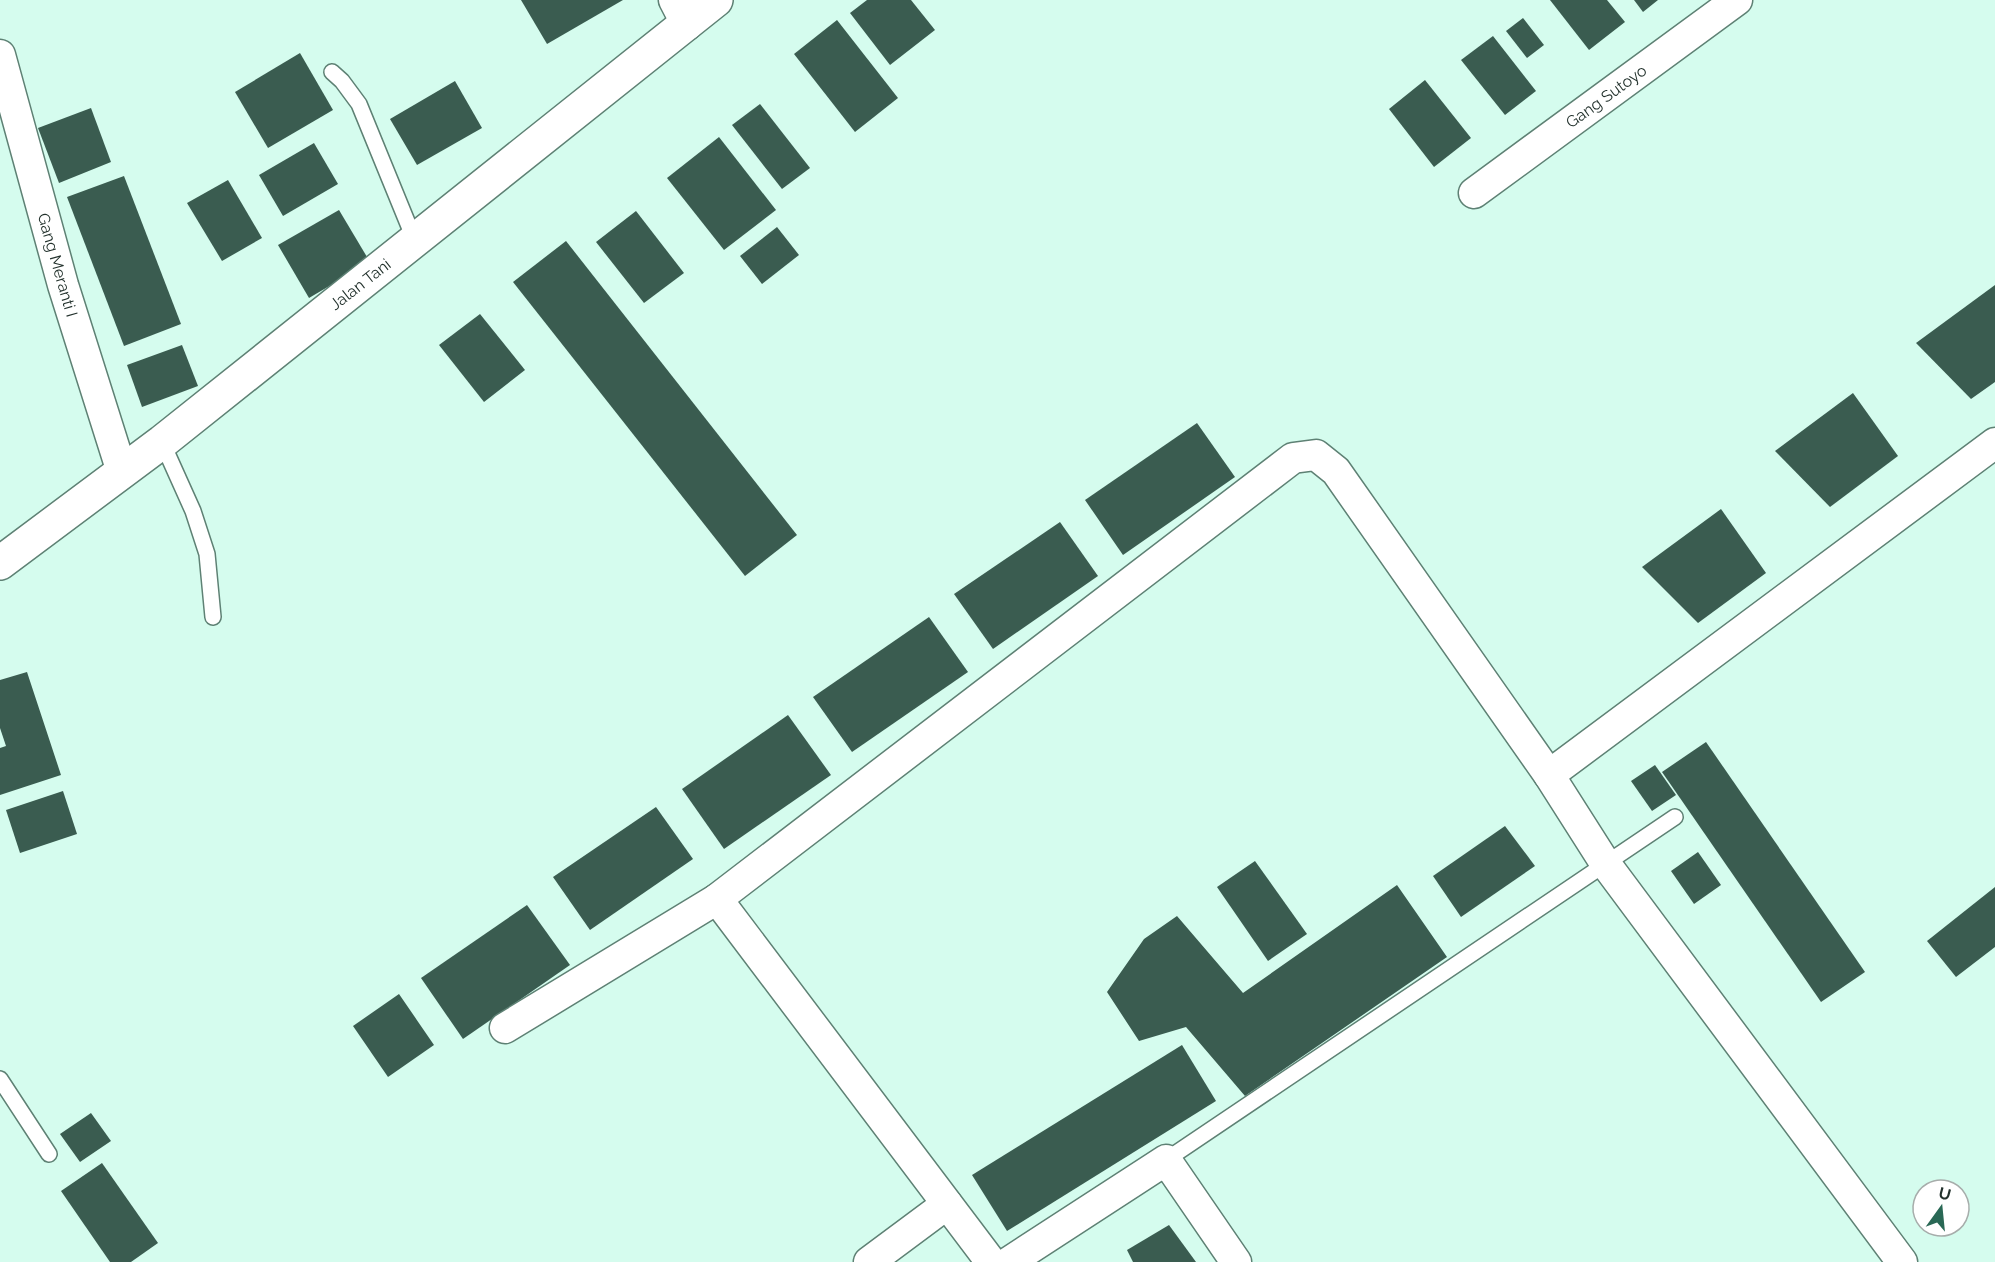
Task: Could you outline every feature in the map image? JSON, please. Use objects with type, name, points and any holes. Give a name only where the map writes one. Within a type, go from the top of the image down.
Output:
[{"type":"highway","name":"Jalan Tani","points":[[0,563],[162,441],[415,241],[681,13],[717,0]]},
{"type":"street","name":"Gang Sutoyo","points":[[1474,193],[1737,0]]},
{"type":"street","name":"Gang Meranti I","points":[[0,55],[63,285],[122,472]]},
{"type":"street","points":[[1549,775],[1995,443]]},
{"type":"street","points":[[505,1028],[717,899],[1293,458],[1316,455],[1336,471],[1549,775],[1605,863],[1902,1262]]},
{"type":"street","points":[[717,899],[991,1262]]},
{"type":"street","points":[[1009,1262],[1166,1160],[1236,1262]]},
{"type":"street","points":[[869,1262],[947,1204]]},
{"type":"lane","points":[[332,72],[342,81],[359,104],[415,241]]},
{"type":"lane","points":[[162,441],[193,511],[207,554],[213,617]]},
{"type":"lane","points":[[1166,1160],[1675,817]]},
{"type":"lane","points":[[0,1079],[49,1154]]},
{"type":"building","points":[[521,0],[623,0],[547,44]]},
{"type":"building","points":[[867,0],[911,0],[935,30],[890,65],[850,13]]},
{"type":"building","points":[[1550,0],[1607,0],[1625,22],[1589,50]]},
{"type":"building","points":[[1634,0],[1658,0],[1643,12]]},
{"type":"building","points":[[1523,18],[1544,45],[1527,58],[1506,31]]},
{"type":"building","points":[[837,20],[898,98],[855,132],[794,54]]},
{"type":"building","points":[[1493,36],[1536,91],[1505,115],[1461,60]]},
{"type":"building","points":[[300,53],[333,110],[268,148],[235,92]]},
{"type":"building","points":[[1425,80],[1471,138],[1434,167],[1389,109]]},
{"type":"building","points":[[455,81],[482,128],[417,165],[390,119]]},
{"type":"building","points":[[760,104],[810,168],[782,189],[732,125]]},
{"type":"building","points":[[91,108],[111,162],[59,183],[38,128]]},
{"type":"building","points":[[719,137],[776,210],[724,250],[667,178]]},
{"type":"building","points":[[314,143],[338,184],[283,216],[259,175]]},
{"type":"building","points":[[124,176],[181,324],[124,346],[67,197]]},
{"type":"building","points":[[228,180],[262,238],[222,261],[187,203]]},
{"type":"building","points":[[339,210],[370,262],[309,298],[278,245]]},
{"type":"building","points":[[636,211],[684,273],[644,303],[596,242]]},
{"type":"building","points":[[777,227],[799,255],[762,284],[740,256]]},
{"type":"building","points":[[566,241],[797,535],[745,576],[513,282]]},
{"type":"building","points":[[1995,285],[1995,382],[1971,399],[1916,343]]},
{"type":"building","points":[[480,314],[525,370],[484,402],[439,345]]},
{"type":"building","points":[[182,345],[198,386],[142,407],[127,365]]},
{"type":"building","points":[[1853,393],[1898,456],[1830,507],[1775,451]]},
{"type":"building","points":[[1197,423],[1235,477],[1123,555],[1085,500]]},
{"type":"building","points":[[1721,509],[1766,573],[1698,623],[1642,567]]},
{"type":"building","points":[[1060,522],[1098,576],[993,649],[954,594]]},
{"type":"building","points":[[929,617],[968,672],[852,752],[813,697]]},
{"type":"building","points":[[27,672],[61,775],[0,795],[0,748],[6,746],[0,728],[0,680]]},
{"type":"building","points":[[788,715],[831,775],[724,849],[682,789]]},
{"type":"building","points":[[1706,742],[1865,972],[1821,1002],[1662,772]]},
{"type":"building","points":[[1655,765],[1676,795],[1652,811],[1631,781]]},
{"type":"building","points":[[63,791],[77,834],[20,853],[6,810]]},
{"type":"building","points":[[656,807],[693,859],[590,930],[553,877]]},
{"type":"building","points":[[1505,826],[1535,866],[1461,917],[1433,876]]},
{"type":"building","points":[[1698,852],[1721,885],[1694,904],[1671,871]]},
{"type":"building","points":[[1255,861],[1307,934],[1268,961],[1217,887]]},
{"type":"building","points":[[1397,885],[1447,957],[1245,1096],[1186,1027],[1139,1041],[1107,992],[1144,939],[1177,916],[1243,993]]},
{"type":"building","points":[[1995,887],[1995,947],[1956,977],[1927,941]]},
{"type":"building","points":[[527,905],[570,965],[463,1039],[421,978]]},
{"type":"building","points":[[399,994],[434,1045],[388,1077],[353,1026]]},
{"type":"building","points":[[1182,1045],[1216,1101],[1007,1231],[972,1175]]},
{"type":"building","points":[[91,1113],[111,1141],[80,1162],[60,1134]]},
{"type":"building","points":[[102,1163],[158,1243],[131,1262],[110,1262],[61,1191]]},
{"type":"building","points":[[1169,1225],[1196,1262],[1133,1262],[1127,1250]]}]
